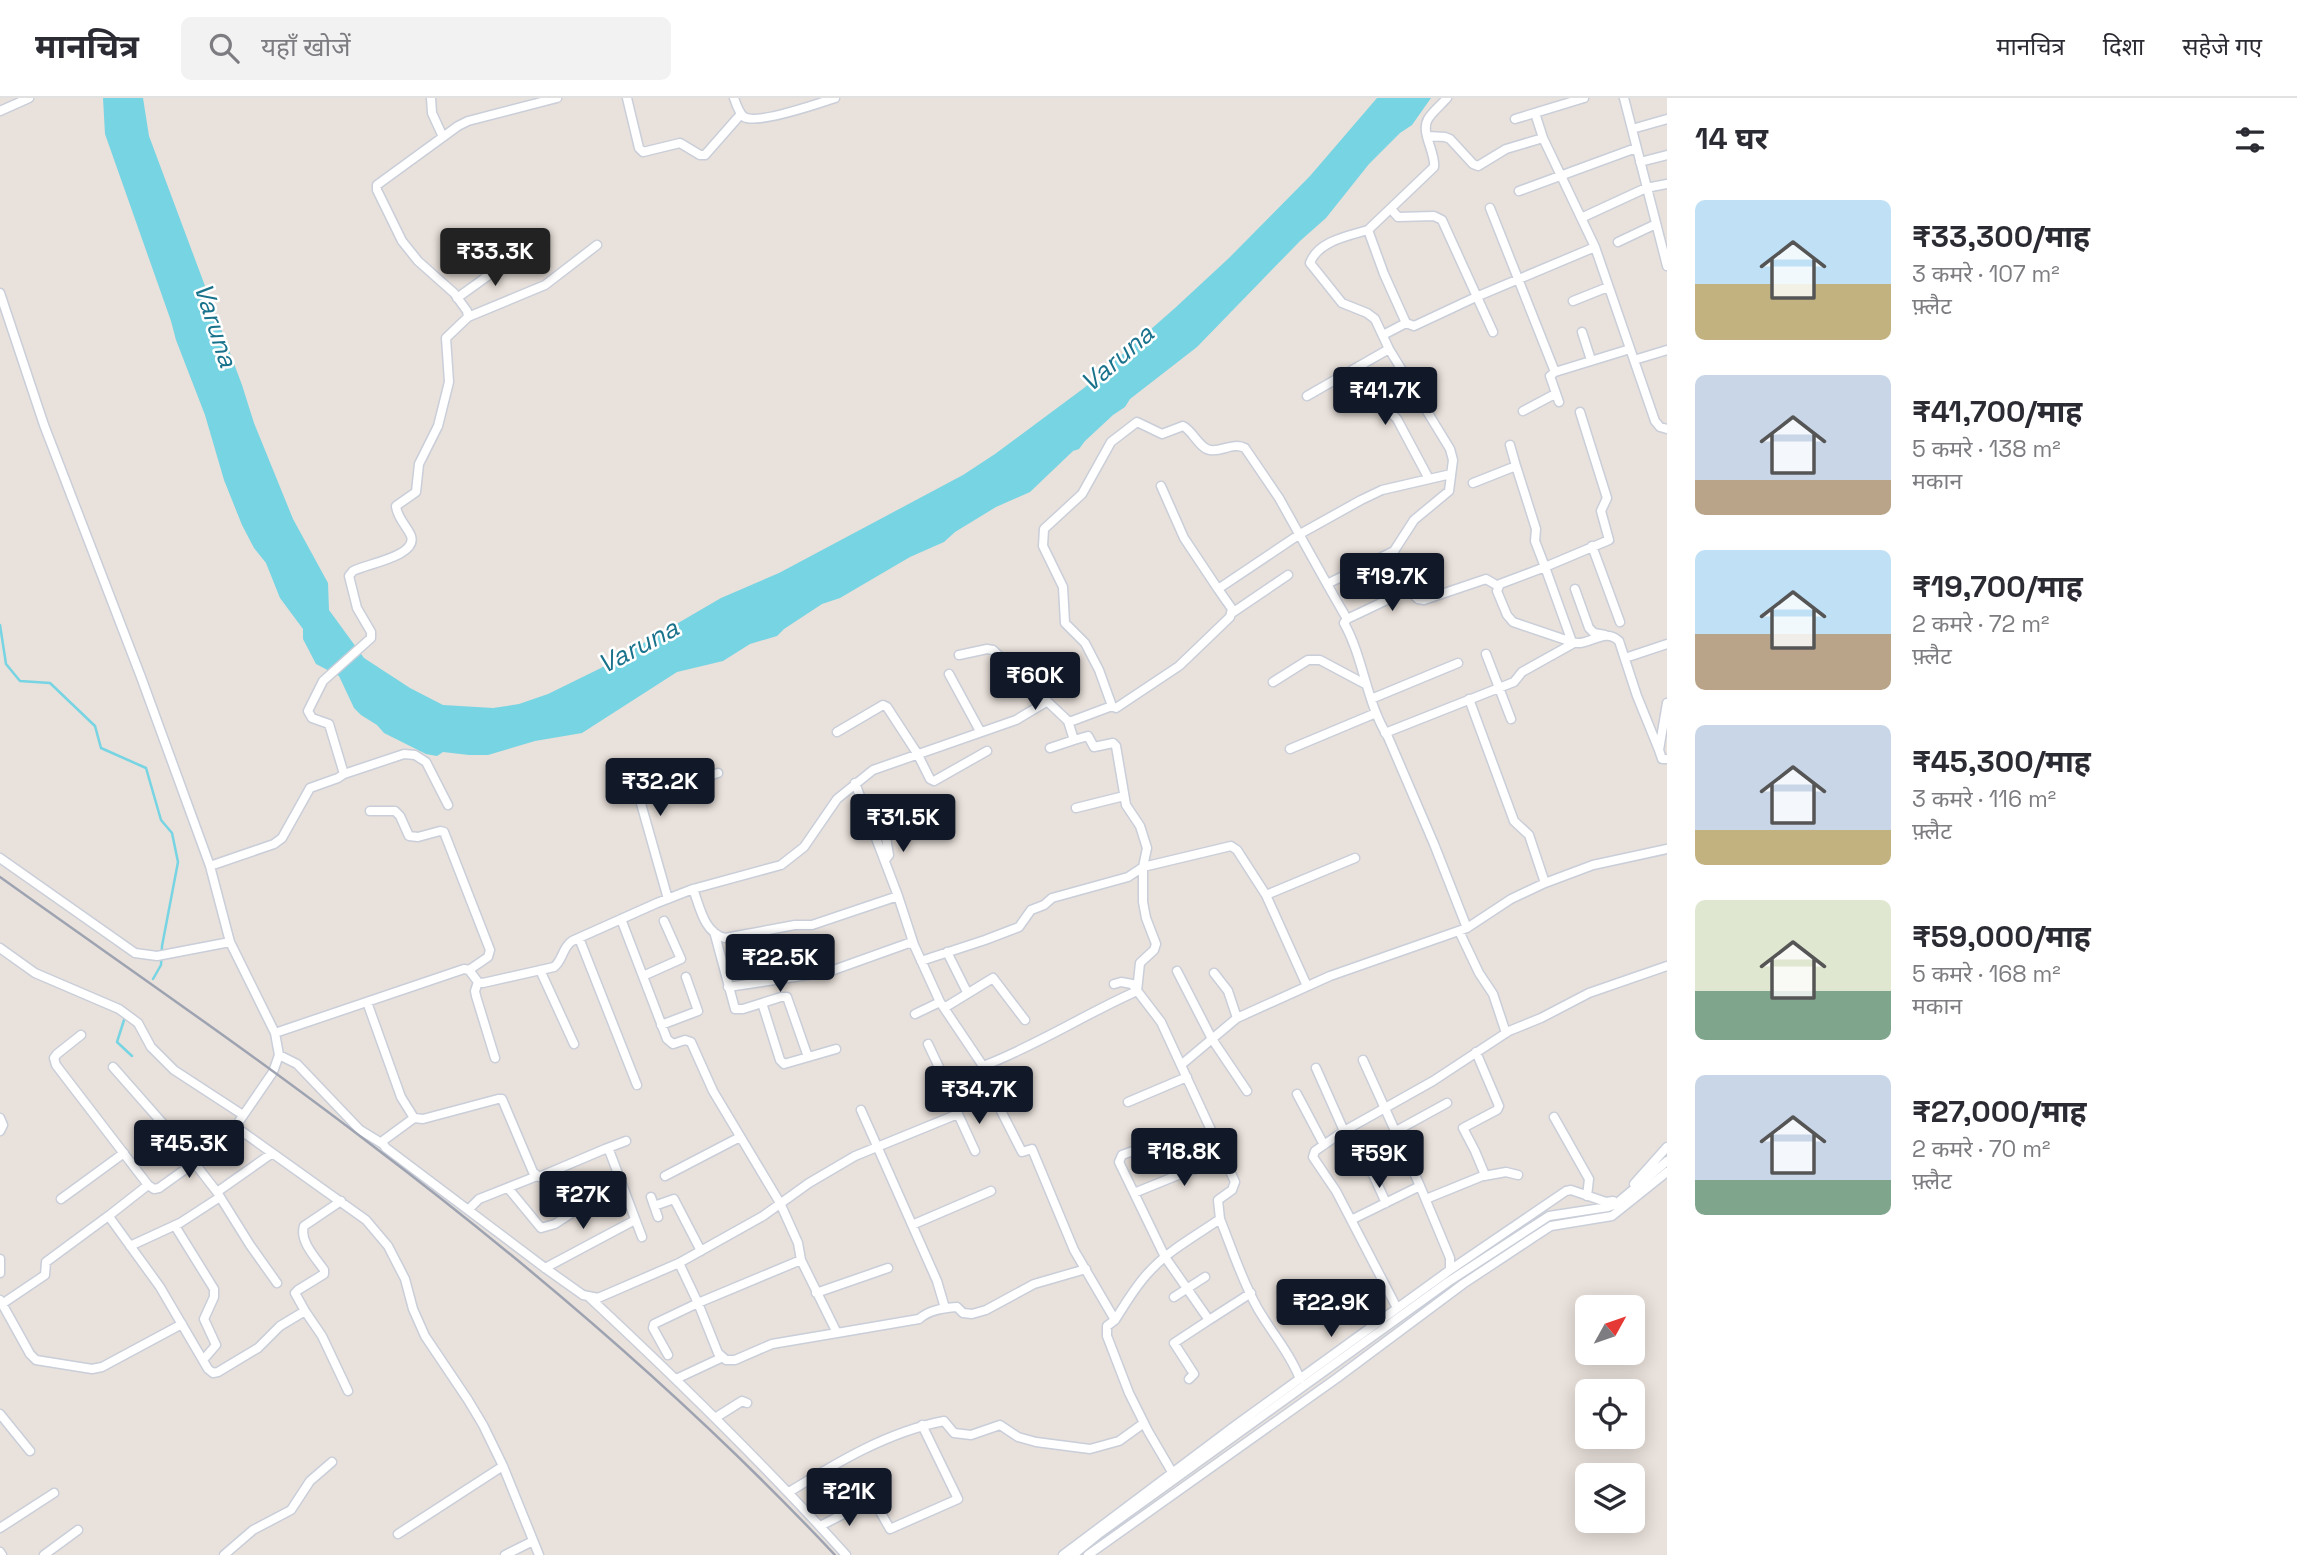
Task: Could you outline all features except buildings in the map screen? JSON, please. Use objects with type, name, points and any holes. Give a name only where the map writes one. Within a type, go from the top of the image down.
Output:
[{"type":"street","points":[[0,111],[29,98]]},
{"type":"street","points":[[431,98],[432,113],[443,137]]},
{"type":"street","points":[[468,317],[467,311],[446,284],[418,261],[402,241],[377,185],[468,121],[557,98]]},
{"type":"street","points":[[627,98],[639,148],[643,152],[680,143],[700,155],[705,155],[741,114]]},
{"type":"street","points":[[734,98],[741,114],[745,118],[755,119],[801,110],[816,101],[835,98]]},
{"type":"street","points":[[1447,98],[1427,120],[1425,127],[1435,161],[1434,167],[1391,209],[1370,225],[1368,230],[1406,323],[1414,326],[1518,278],[1595,247]]},
{"type":"street","points":[[1515,118],[1584,98]]},
{"type":"street","points":[[1624,98],[1667,267]]},
{"type":"street","points":[[1535,113],[1543,138],[1595,247],[1656,422],[1665,429],[1667,439]]},
{"type":"street","points":[[1632,129],[1667,119]]},
{"type":"street","points":[[1428,136],[1445,136],[1478,166],[1506,149],[1543,138]]},
{"type":"street","points":[[1518,191],[1636,148]]},
{"type":"street","points":[[1640,162],[1667,155]]},
{"type":"street","points":[[1581,218],[1646,188],[1667,184]]},
{"type":"street","points":[[1490,208],[1555,372]]},
{"type":"street","points":[[1391,209],[1398,217],[1434,216],[1442,220],[1493,332]]},
{"type":"street","points":[[1618,242],[1656,225]]},
{"type":"street","points":[[1327,584],[1394,551],[1414,520],[1449,491],[1453,460],[1450,449],[1389,349],[1372,315],[1342,303],[1310,263],[1311,258],[1327,243],[1368,230]]},
{"type":"street","points":[[344,774],[329,724],[309,715],[308,710],[320,684],[371,638],[371,632],[357,608],[349,576],[359,568],[396,556],[412,545],[412,538],[396,506],[416,492],[419,464],[438,426],[449,382],[446,338],[468,317],[544,285],[597,245]]},
{"type":"street","points":[[457,298],[489,275],[523,260]]},
{"type":"street","points":[[1573,301],[1608,287]]},
{"type":"street","points":[[0,293],[44,425],[210,866],[230,942],[275,1033],[279,1055],[272,1072],[238,1123],[240,1130],[341,1201],[379,1234],[405,1279],[413,1309],[425,1336],[468,1399],[503,1466],[539,1555]]},
{"type":"street","points":[[1383,335],[1406,323]]},
{"type":"street","points":[[1582,332],[1591,360]]},
{"type":"street","points":[[1307,396],[1389,349]]},
{"type":"street","points":[[1523,411],[1557,398],[1550,376],[1555,372],[1630,349]]},
{"type":"street","points":[[1634,360],[1667,350]]},
{"type":"street","points":[[1359,366],[1384,406],[1397,419],[1429,479]]},
{"type":"street","points":[[1498,586],[1609,540],[1601,511],[1607,498],[1580,412]]},
{"type":"street","points":[[1112,706],[1099,670],[1085,643],[1065,623],[1063,587],[1042,541],[1047,525],[1084,490],[1111,442],[1137,422],[1162,433],[1183,426],[1206,449],[1242,445],[1279,498],[1347,619]]},
{"type":"street","points":[[1510,445],[1536,529],[1535,541],[1573,643]]},
{"type":"street","points":[[1473,483],[1516,466]]},
{"type":"street","points":[[1218,589],[1300,534],[1382,490],[1451,474]]},
{"type":"street","points":[[1161,486],[1181,534],[1232,609],[1232,613]]},
{"type":"street","points":[[1592,546],[1620,622]]},
{"type":"street","points":[[1068,721],[1112,706],[1120,708],[1179,666],[1232,613],[1288,575]]},
{"type":"street","points":[[1498,586],[1486,579],[1423,600],[1408,590],[1347,619],[1344,623],[1354,642],[1376,713],[1434,844],[1479,973],[1493,994],[1506,1033]]},
{"type":"street","points":[[1498,586],[1497,592],[1509,619],[1516,624],[1579,644],[1606,635]]},
{"type":"street","points":[[1575,589],[1590,628],[1594,632],[1613,636],[1619,641],[1662,759],[1667,759]]},
{"type":"street","points":[[1385,733],[1514,682],[1522,672],[1573,643]]},
{"type":"street","points":[[1625,657],[1667,644]]},
{"type":"street","points":[[960,655],[993,650],[1068,721],[1074,740]]},
{"type":"street","points":[[1486,654],[1511,719]]},
{"type":"street","points":[[1273,682],[1308,660],[1315,659],[1366,684]]},
{"type":"street","points":[[1371,699],[1458,663]]},
{"type":"street","points":[[948,674],[980,731]]},
{"type":"street","points":[[1469,699],[1514,821],[1529,835],[1545,883]]},
{"type":"street","points":[[478,982],[554,967],[559,963],[567,944],[621,919],[693,889],[781,865],[804,847],[837,799],[873,770],[1016,720],[1046,702]]},
{"type":"street","points":[[1659,750],[1667,703]]},
{"type":"street","points":[[837,732],[883,705],[887,707],[934,782],[987,751]]},
{"type":"street","points":[[1290,749],[1376,713]]},
{"type":"street","points":[[1050,748],[1088,736],[1096,748],[1113,743],[1115,745],[1127,808],[1140,826],[1146,842],[1143,902],[1156,944],[1154,950],[1140,963],[1137,991]]},
{"type":"street","points":[[210,866],[274,844],[286,833],[310,788],[404,754],[415,755],[426,762],[448,805]]},
{"type":"street","points":[[668,899],[640,800],[718,773]]},
{"type":"street","points":[[855,783],[914,945],[942,1005],[983,1066],[995,1099],[1022,1152],[1032,1149],[1074,1250],[1115,1320]]},
{"type":"street","points":[[1076,807],[1124,796]]},
{"type":"street","points":[[275,1033],[464,969],[469,970],[488,957],[490,950],[444,832],[414,838],[409,836],[395,810],[370,811]]},
{"type":"street","points":[[885,860],[889,855],[887,838]]},
{"type":"street","points":[[921,961],[1019,927],[1031,910],[1044,905],[1052,898],[1128,877],[1143,867],[1231,846],[1237,850],[1266,895],[1307,986]]},
{"type":"street","points":[[1181,1065],[1237,1017],[1330,976],[1463,930],[1511,899],[1545,883],[1593,866],[1667,849]]},
{"type":"street","points":[[0,858],[135,953],[162,955],[230,942]]},
{"type":"street","points":[[1266,895],[1355,858]]},
{"type":"street","points":[[693,889],[708,926],[715,935],[736,1010],[781,997],[787,998],[808,1056]]},
{"type":"street","points":[[715,935],[724,938],[795,925],[812,925],[898,896]]},
{"type":"street","points":[[621,919],[670,1044],[685,1040],[691,1042],[713,1091],[780,1203],[798,1242],[802,1260],[836,1333]]},
{"type":"street","points":[[643,976],[681,959],[664,921]]},
{"type":"street","points":[[579,938],[637,1085]]},
{"type":"street","points":[[728,987],[828,972],[909,943],[914,945]]},
{"type":"street","points":[[0,948],[35,973],[119,1009],[138,1023],[151,1047],[174,1070],[243,1115]]},
{"type":"street","points":[[947,952],[967,992]]},
{"type":"street","points":[[1397,1308],[1336,1191],[1313,1157],[1315,1152],[1344,1131],[1433,1081],[1506,1033],[1590,993],[1667,965]]},
{"type":"street","points":[[469,970],[478,982],[476,996],[495,1058]]},
{"type":"street","points":[[540,970],[574,1044]]},
{"type":"street","points":[[1177,971],[1212,1039],[1247,1091]]},
{"type":"street","points":[[1214,972],[1228,991],[1237,1017]]},
{"type":"street","points":[[661,1025],[698,1011],[686,977]]},
{"type":"street","points":[[915,1014],[942,1005],[993,978],[1025,1020]]},
{"type":"street","points":[[1114,984],[1127,982],[1137,991],[1161,1022],[1187,1077],[1235,1182],[1232,1190],[1218,1200],[1220,1219],[1262,1316],[1288,1351],[1300,1379]]},
{"type":"street","points":[[983,1066],[1137,991]]},
{"type":"street","points":[[366,1002],[401,1097],[414,1118]]},
{"type":"street","points":[[762,1003],[782,1063],[786,1065],[836,1049]]},
{"type":"street","points":[[81,1035],[57,1054],[54,1058],[56,1065],[148,1185],[154,1189],[159,1188],[194,1163]]},
{"type":"street","points":[[928,1044],[975,1151]]},
{"type":"street","points":[[1476,1052],[1499,1106],[1497,1110],[1464,1126],[1463,1130],[1475,1151],[1484,1176]]},
{"type":"street","points":[[279,1055],[297,1064],[360,1130],[383,1144],[386,1149],[545,1268],[589,1297],[789,1492],[846,1555]]},
{"type":"street","points":[[1363,1060],[1426,1199],[1450,1258],[1450,1270]]},
{"type":"street","points":[[113,1067],[218,1194],[277,1283]]},
{"type":"street","points":[[1316,1068],[1344,1131],[1353,1147],[1366,1159],[1386,1203]]},
{"type":"street","points":[[1128,1102],[1187,1077]]},
{"type":"street","points":[[1297,1094],[1324,1144]]},
{"type":"street","points":[[383,1144],[384,1140],[414,1118],[423,1119],[498,1099],[502,1100],[537,1176]]},
{"type":"street","points":[[1396,1131],[1447,1103]]},
{"type":"street","points":[[861,1110],[942,1293],[945,1308]]},
{"type":"street","points":[[589,1297],[603,1297],[679,1263],[763,1216],[821,1176],[864,1152],[958,1114]]},
{"type":"street","points":[[1554,1116],[1589,1179],[1587,1196]]},
{"type":"street","points":[[0,1118],[3,1125],[0,1131]]},
{"type":"street","points":[[1172,1137],[1126,1153],[1120,1158],[1121,1167],[1165,1257],[1209,1320]]},
{"type":"street","points":[[665,1176],[740,1138]]},
{"type":"street","points":[[469,1209],[479,1199],[537,1176],[542,1177],[626,1141]]},
{"type":"street","points":[[1063,1555],[1397,1308],[1566,1191],[1571,1190],[1611,1202],[1620,1197],[1667,1147]]},
{"type":"street","points":[[605,1150],[611,1152],[642,1237]]},
{"type":"street","points":[[61,1199],[124,1153]]},
{"type":"street","points":[[130,1246],[175,1226],[271,1154]]},
{"type":"street","points":[[1134,1193],[1188,1171],[1226,1161]]},
{"type":"street","points":[[1073,1555],[1448,1282],[1549,1216],[1616,1204],[1667,1161]]},
{"type":"street","points":[[1426,1199],[1484,1176],[1506,1172],[1518,1175]]},
{"type":"street","points":[[1088,1555],[1338,1378],[1463,1284],[1551,1226],[1612,1216],[1667,1172]]},
{"type":"street","points":[[148,1185],[46,1262],[45,1275],[1,1302],[36,1360],[92,1369],[102,1367],[182,1324]]},
{"type":"street","points":[[1351,1220],[1420,1186]]},
{"type":"street","points":[[508,1188],[541,1228],[560,1222],[578,1209],[622,1188]]},
{"type":"street","points":[[912,1225],[991,1191]]},
{"type":"street","points":[[650,1197],[658,1217]]},
{"type":"street","points":[[654,1206],[674,1199],[701,1251]]},
{"type":"street","points":[[341,1201],[304,1226],[303,1238],[324,1270],[324,1275],[295,1293],[322,1336],[348,1391]]},
{"type":"street","points":[[1572,1211],[1572,1222]]},
{"type":"street","points":[[111,1214],[110,1218],[160,1287],[208,1369],[213,1373],[258,1348],[279,1326],[305,1311]]},
{"type":"street","points":[[1172,1472],[1144,1423],[1107,1339],[1107,1326],[1115,1320],[1132,1292],[1165,1257],[1220,1219]]},
{"type":"street","points":[[545,1268],[635,1220]]},
{"type":"street","points":[[175,1226],[214,1289],[214,1297],[204,1319],[216,1345],[203,1360]]},
{"type":"street","points":[[0,1259],[0,1273]]},
{"type":"street","points":[[668,1355],[653,1328],[654,1324],[802,1260]]},
{"type":"street","points":[[679,1263],[721,1358]]},
{"type":"street","points":[[817,1293],[888,1268]]},
{"type":"street","points":[[676,1379],[721,1358],[735,1360],[772,1344],[919,1318],[924,1313],[945,1308],[957,1307],[964,1313],[972,1314],[986,1310],[1034,1284],[1086,1269]]},
{"type":"street","points":[[1174,1297],[1205,1277]]},
{"type":"street","points":[[1189,1379],[1194,1374],[1174,1343],[1251,1293]]},
{"type":"street","points":[[715,1418],[742,1401],[747,1403]]},
{"type":"street","points":[[0,1414],[30,1451]]},
{"type":"street","points":[[789,1492],[845,1458],[922,1425],[944,1421],[954,1433],[971,1435],[1000,1425],[1018,1437],[1036,1443],[1090,1449],[1119,1441],[1144,1423]]},
{"type":"street","points":[[820,1526],[873,1499],[890,1529],[958,1499],[922,1425]]},
{"type":"street","points":[[224,1555],[253,1530],[290,1510],[310,1481],[332,1462]]},
{"type":"street","points":[[398,1534],[503,1466]]},
{"type":"street","points":[[0,1528],[54,1493]]},
{"type":"street","points":[[44,1555],[78,1530]]},
{"type":"street","points":[[505,1555],[533,1541]]},
{"type":"water","name":"Varuna","points":[[103,98],[143,98],[149,136],[254,423],[293,519],[328,583],[329,610],[364,658],[410,688],[443,705],[493,708],[519,704],[548,694],[601,668],[721,598],[779,573],[963,475],[1084,388],[1175,308],[1310,176],[1377,98],[1431,98],[1412,125],[1400,133],[1369,164],[1326,218],[1300,241],[1197,347],[1130,399],[1125,407],[1030,492],[996,507],[955,532],[944,542],[910,557],[840,598],[822,604],[777,636],[750,644],[723,661],[677,672],[582,733],[535,741],[488,755],[443,752],[437,756],[426,754],[384,733],[354,708],[339,676],[316,664],[303,639],[303,629],[280,598],[266,563],[254,548],[242,525],[224,480],[205,415],[176,340],[105,134]]},
{"type":"waterway","points":[[0,625],[6,664],[20,681],[50,683],[95,726],[101,748],[146,768],[161,820],[172,833],[178,862],[162,946],[161,965],[153,979]]},
{"type":"waterway","points":[[125,1017],[117,1042],[132,1056]]},
{"type":"railway","points":[[0,877],[278,1075],[431,1190],[552,1288],[669,1391],[835,1555]]}]
